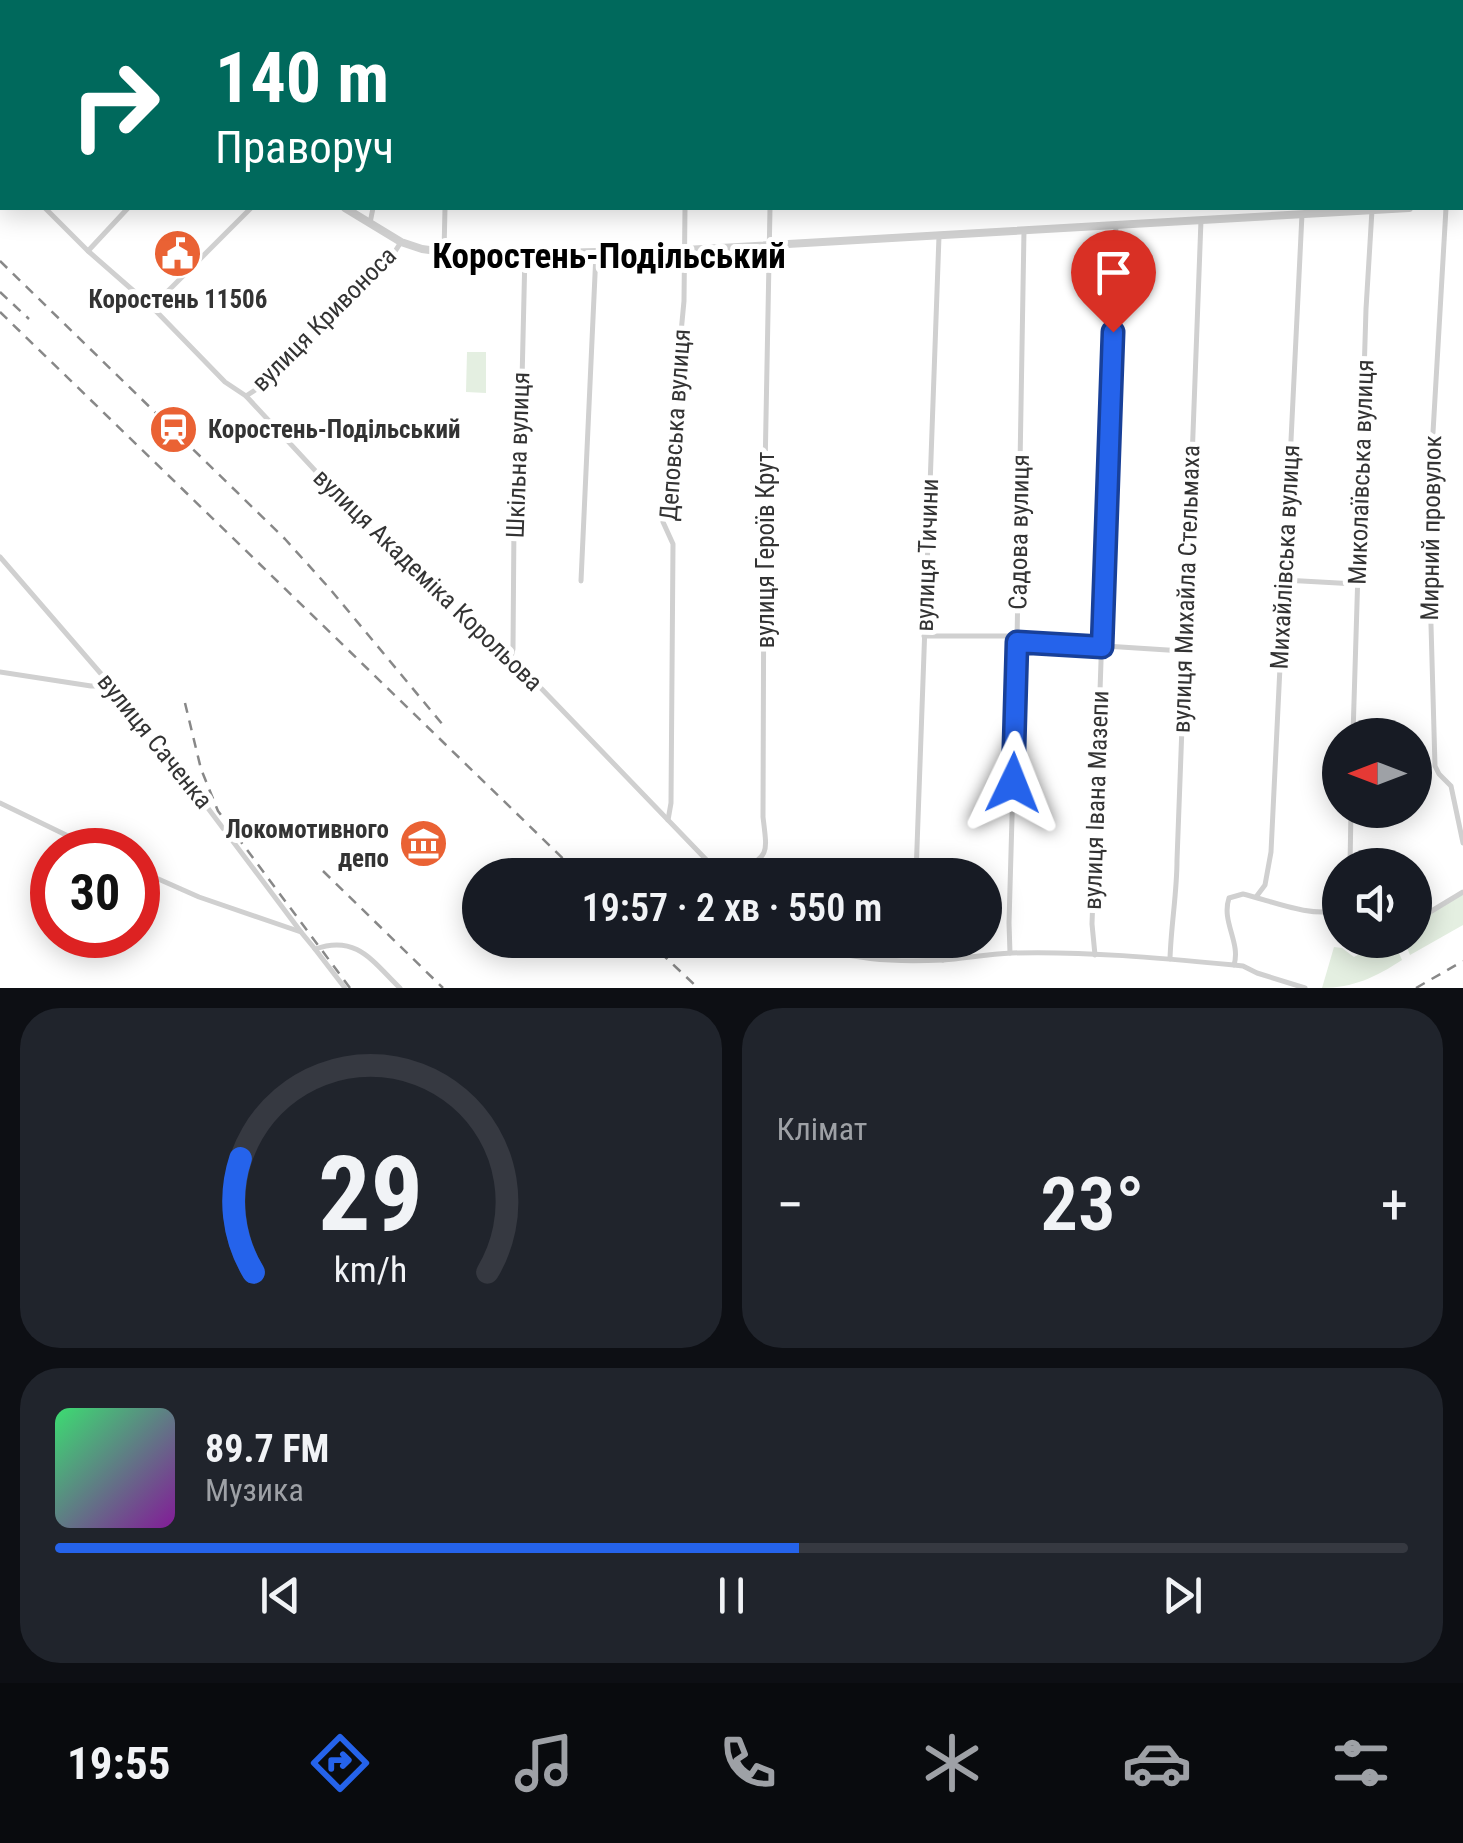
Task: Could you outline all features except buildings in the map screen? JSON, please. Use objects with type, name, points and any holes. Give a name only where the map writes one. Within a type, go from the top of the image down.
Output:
[{"type":"street","name":"вулиця Академіка Корольова","points":[[46,210],[152,307],[225,382],[246,396],[361,520],[511,658],[705,858]]},
{"type":"street","points":[[88,251],[126,210]]},
{"type":"street","points":[[152,307],[249,210]]},
{"type":"street","points":[[347,210],[400,242],[466,255],[685,250],[1372,210]]},
{"type":"street","points":[[370,223],[373,210]]},
{"type":"street","points":[[444,252],[445,210]]},
{"type":"street","name":"Деповська вулиця","points":[[668,820],[672,803],[673,544],[663,522],[684,301],[684,210]]},
{"type":"street","name":"вулиця Героїв Крут","points":[[761,858],[768,844],[763,817],[770,210]]},
{"type":"street","name":"Миколаївська вулиця","points":[[1353,718],[1372,210]]},
{"type":"street","name":"Мирний провулок","points":[[1446,210],[1428,519],[1430,644],[1435,766],[1451,786],[1463,842]]},
{"type":"street","name":"Михайлівська вулиця","points":[[1256,897],[1265,885],[1271,852],[1302,214]]},
{"type":"street","name":"вулиця Михайла Стельмаха","points":[[1170,959],[1177,872],[1201,220]]},
{"type":"street","name":"вулиця Івана Мазепи","points":[[1095,956],[1092,924],[1116,225]]},
{"type":"street","name":"Садова вулиця","points":[[1010,953],[1024,230]]},
{"type":"street","name":"вулиця Тичини","points":[[917,858],[939,236]]},
{"type":"street","name":"вулиця Кривоноса","points":[[246,396],[260,387],[390,260],[400,242]]},
{"type":"street","name":"Шкільна вулиця","points":[[511,658],[525,253]]},
{"type":"street","points":[[582,582],[596,253]]},
{"type":"street","name":"вулиця Саченка","points":[[0,557],[190,781],[345,988]]},
{"type":"street","points":[[1284,580],[1357,584]]},
{"type":"street","points":[[924,636],[1009,636],[1017,642],[1183,651]]},
{"type":"street","points":[[0,672],[111,686]]},
{"type":"street","points":[[0,802],[52,828]]},
{"type":"street","points":[[160,880],[301,932]]},
{"type":"street","points":[[1432,911],[1463,892]]},
{"type":"street","points":[[1234,966],[1237,954],[1226,917],[1228,898],[1243,894],[1322,911]]},
{"type":"street","points":[[316,949],[338,944],[354,946],[400,988]]},
{"type":"street","points":[[856,958],[943,960],[1010,953],[1170,959],[1243,966],[1305,988]]},
{"type":"green space","points":[[467,352],[486,352],[486,393],[466,392]]},
{"type":"green space","points":[[1463,894],[1463,925],[1432,943],[1432,913]]},
{"type":"green space","points":[[1331,958],[1402,960],[1364,980],[1322,988]]},
{"type":"railway","points":[[0,261],[285,539],[443,725]]},
{"type":"railway","points":[[0,292],[29,319]]},
{"type":"railway","points":[[0,312],[562,858]]},
{"type":"railway","points":[[185,703],[201,769],[218,811],[350,988]]},
{"type":"railway","points":[[323,871],[443,988]]},
{"type":"railway","points":[[666,958],[698,988]]},
{"type":"railway","points":[[1416,988],[1463,961]]},
{"type":"place","name":"Коростень 11506","points":[[178,253]]},
{"type":"place","name":"Коростень-Подільський","points":[[173,429]]},
{"type":"place","name":"Локомотивного депо","points":[[424,843]]},
{"type":"district","name":"Коростень-Подільський","points":[[609,256]]},
{"type":"route","points":[[1013,783],[1017,642],[1102,647],[1113,332]]}]
